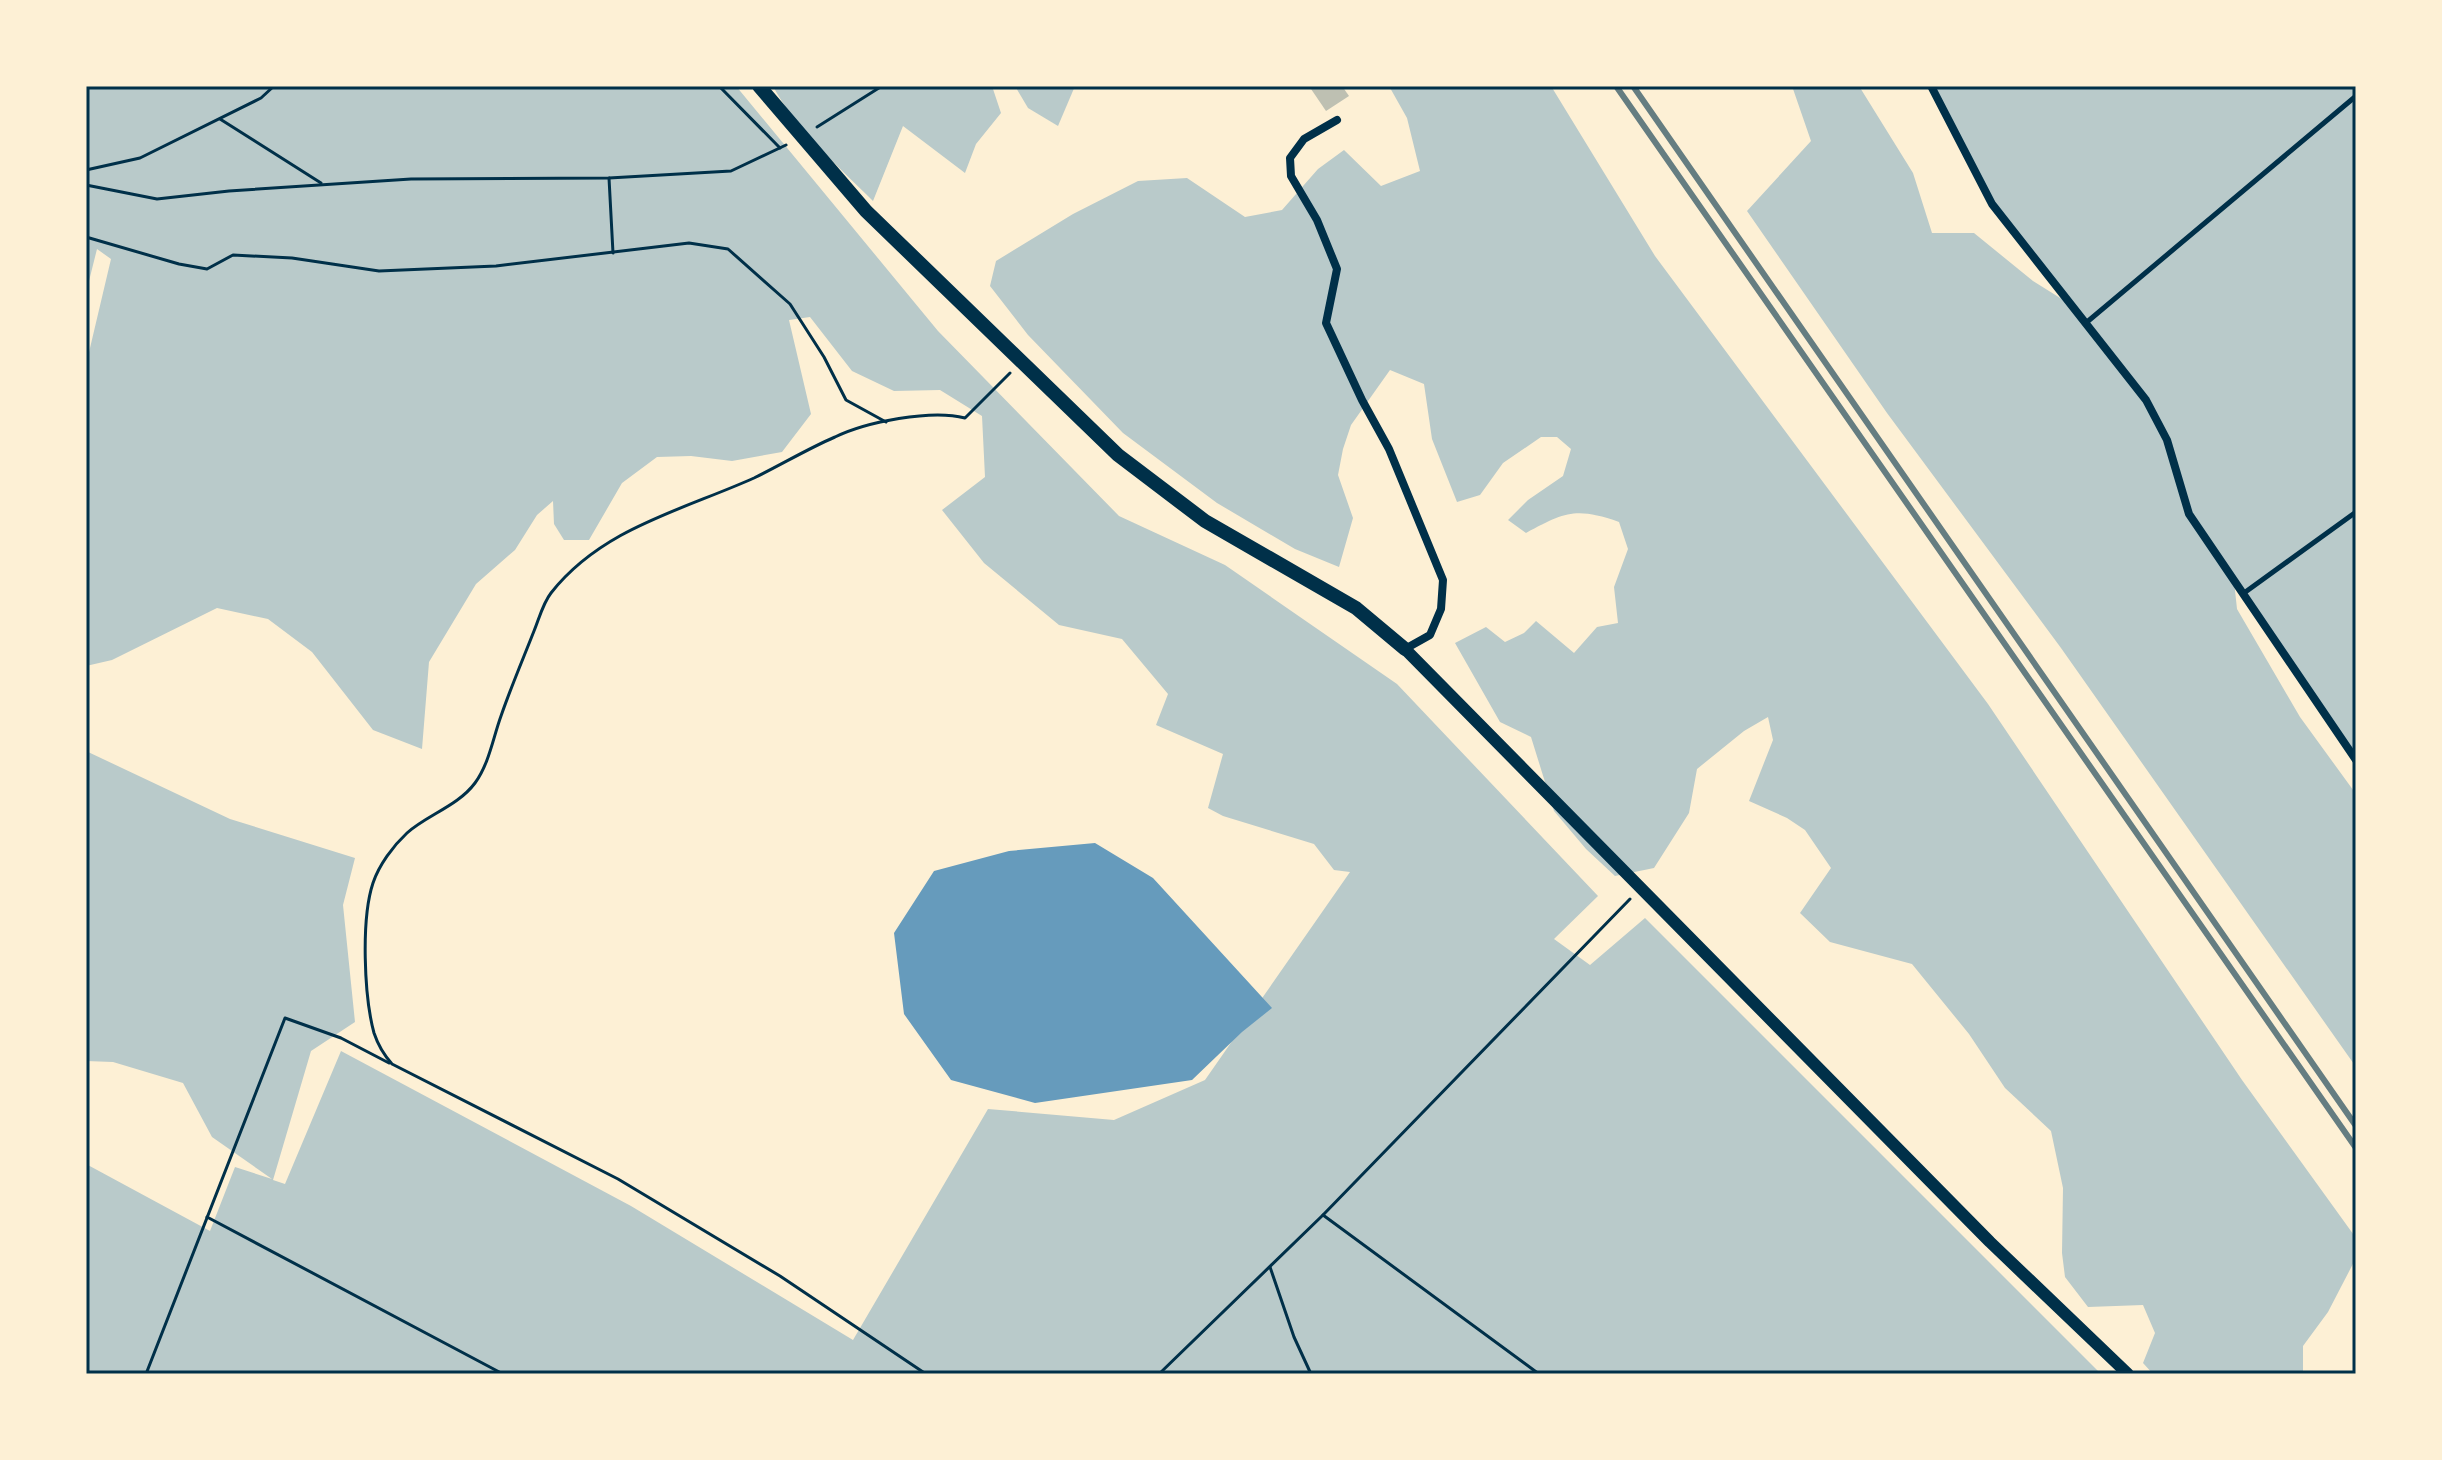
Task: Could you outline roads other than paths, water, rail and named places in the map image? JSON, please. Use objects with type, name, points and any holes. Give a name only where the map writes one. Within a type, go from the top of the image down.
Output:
[{"type":"main road","points":[[759,86],[866,211],[1131,465],[1205,521],[1356,608],[1405,649]]},
{"type":"street","points":[[1931,86],[1992,204],[2146,400],[2167,440],[2189,514],[2356,760]]},
{"type":"street","points":[[1337,120],[1304,139],[1290,158],[1291,176],[1317,220],[1337,269],[1326,323],[1389,449],[1443,580],[1441,609],[1430,635],[1405,649],[1990,1242],[2128,1374]]},
{"type":"lane","points":[[2087,322],[2356,96]]},
{"type":"lane","points":[[2244,593],[2356,512]]},
{"type":"water","points":[[1095,843],[1153,878],[1272,1008],[1192,1080],[1035,1103],[951,1080],[904,1014],[894,933],[934,871],[1009,851]]},
{"type":"railway","points":[[1616,86],[2356,1148]]},
{"type":"railway","points":[[1633,86],[2356,1126]]}]
